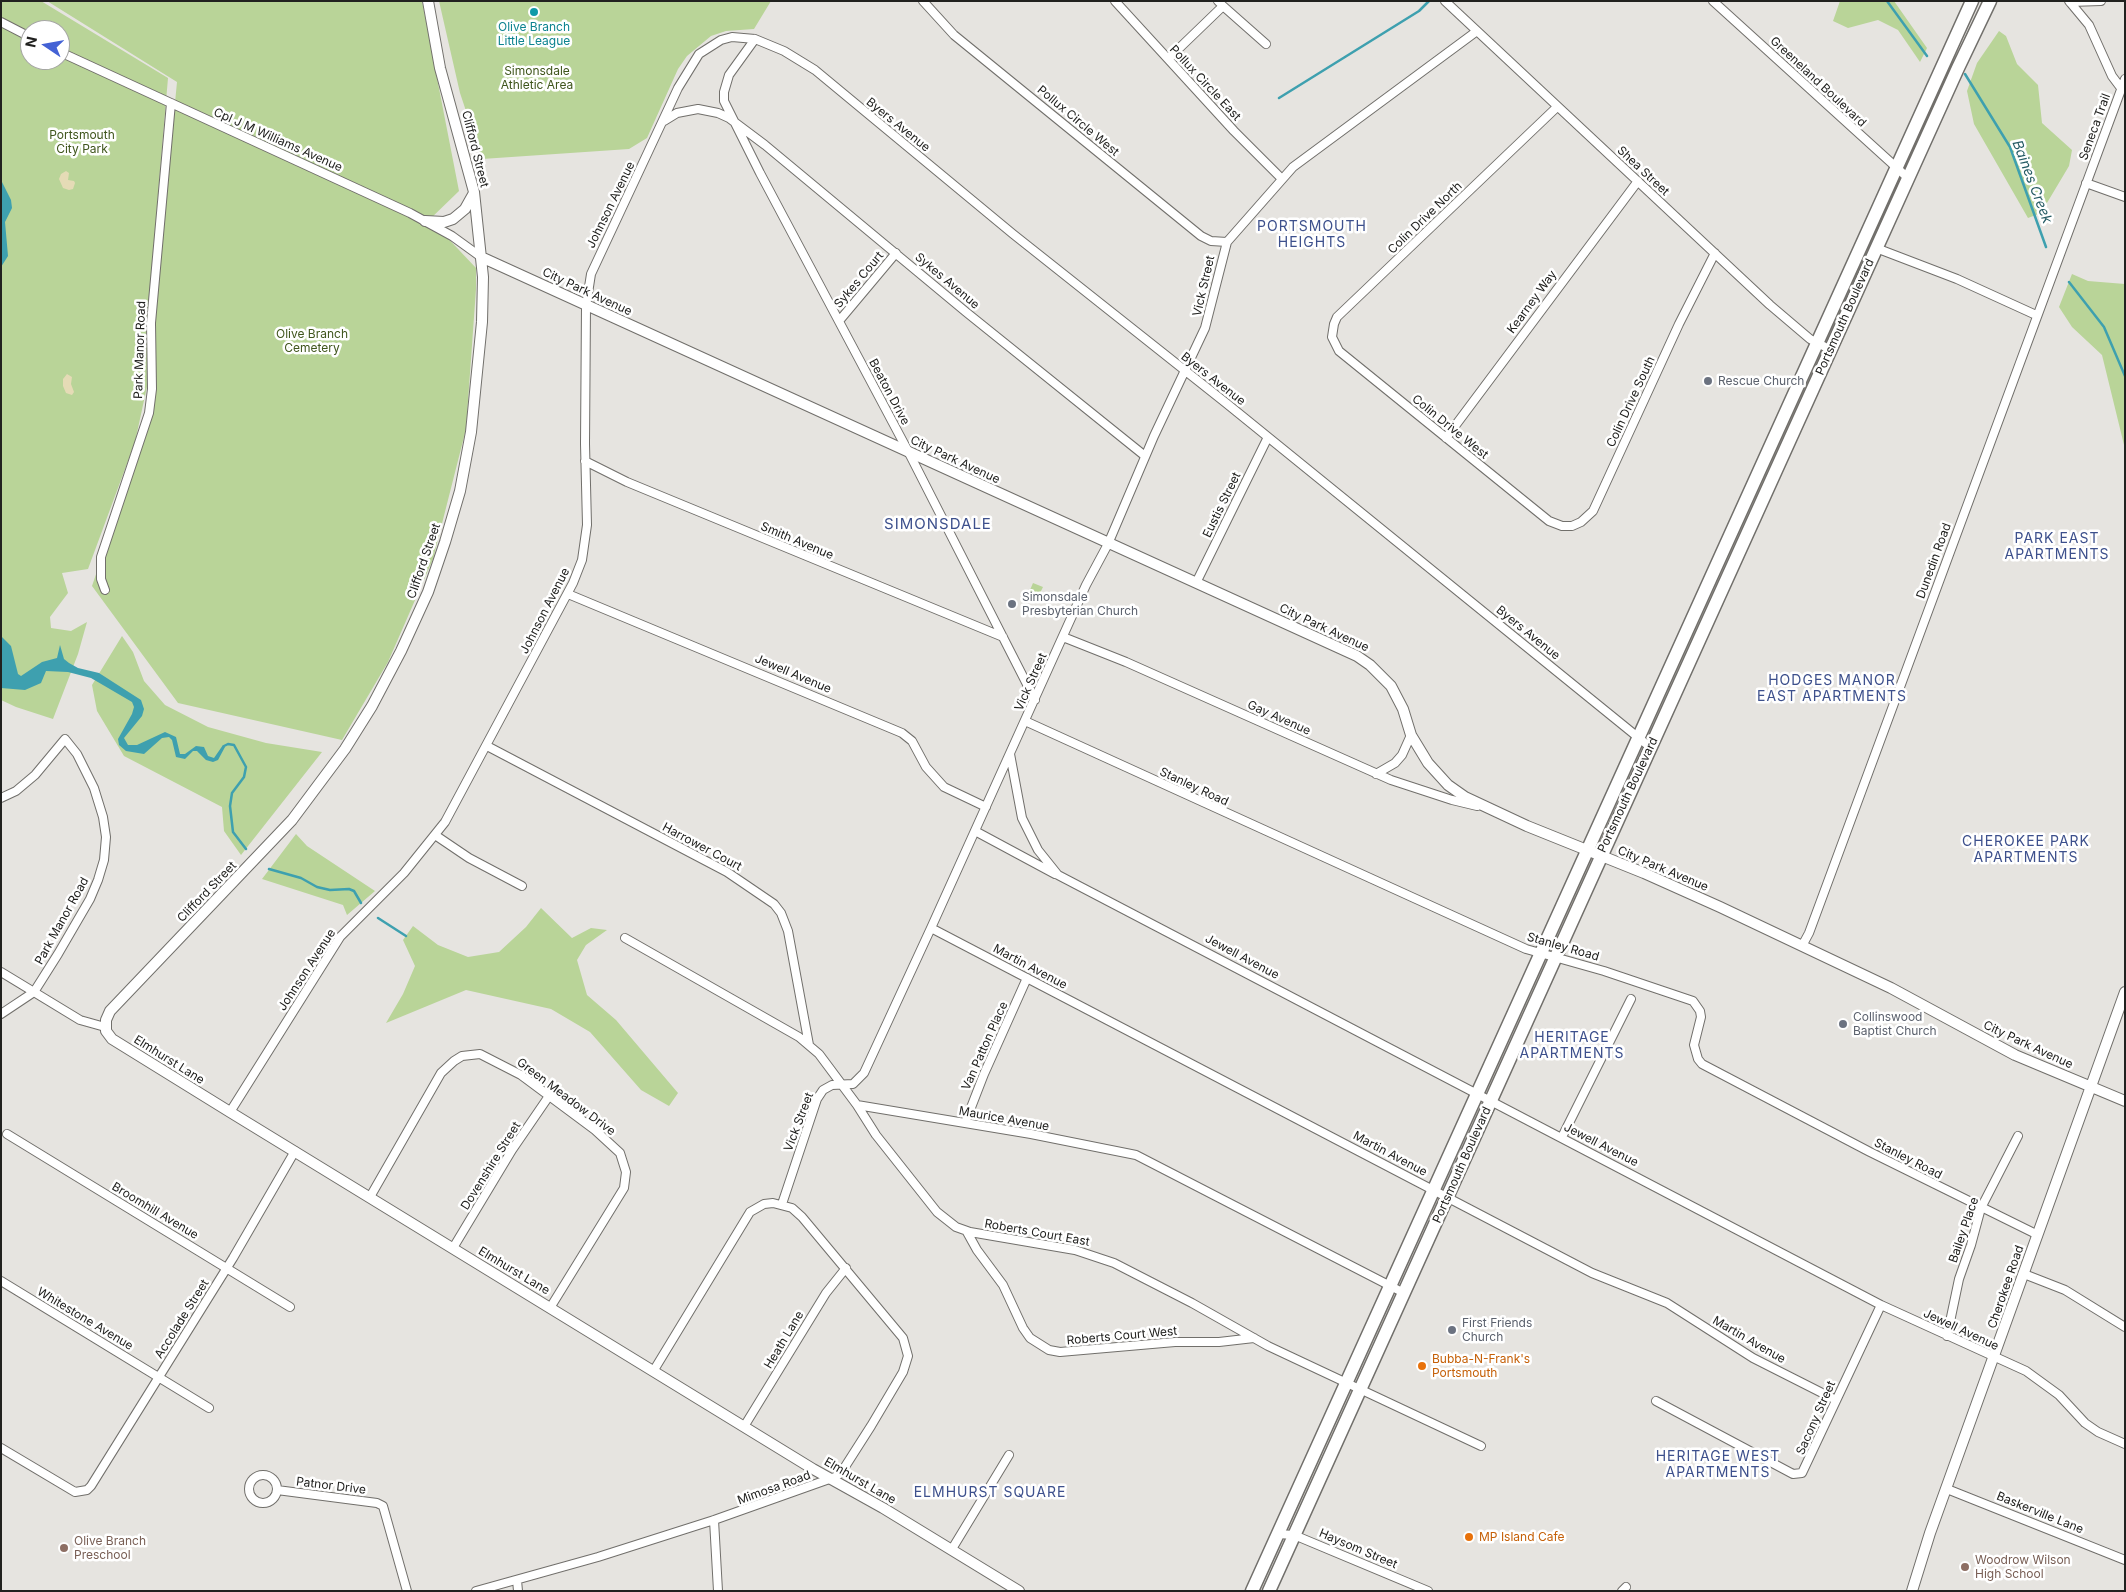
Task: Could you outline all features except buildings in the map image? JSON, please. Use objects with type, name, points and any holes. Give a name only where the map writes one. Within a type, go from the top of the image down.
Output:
[{"type":"main road","name":"Portsmouth Boulevard","points":[[1252,1591],[1972,1]]},
{"type":"main road","name":"Portsmouth Boulevard","points":[[1269,1591],[1876,248],[1990,1]]},
{"type":"street","name":"Clifford Street","points":[[105,1027],[110,1011],[292,820],[345,749],[372,706],[401,652],[428,592],[457,500],[467,459],[482,322],[481,257],[474,192],[440,68],[428,1]]},
{"type":"street","name":"Pollux Circle West","points":[[923,1],[954,35],[1201,236],[1212,241],[1227,242]]},
{"type":"street","name":"Pollux Circle East","points":[[1114,1],[1281,178]]},
{"type":"street","name":"Shea Street","points":[[1445,1],[1782,316],[1816,342],[1831,350]]},
{"type":"street","name":"Greeneland Boulevard","points":[[1713,1],[1908,178]]},
{"type":"street","points":[[2069,2],[2102,1]]},
{"type":"street","points":[[2069,2],[2089,25],[2112,76],[2121,88]]},
{"type":"street","points":[[1168,59],[1220,4],[1266,44]]},
{"type":"street","points":[[1,22],[20,32]]},
{"type":"street","name":"Vick Street","points":[[782,1204],[817,1099],[823,1090],[832,1086],[857,1081],[864,1073],[1063,637],[1108,544],[1145,456],[1185,371],[1212,308],[1227,242],[1281,178],[1299,161],[1477,31]]},
{"type":"street","name":"Johnson Avenue","points":[[230,1112],[340,937],[404,873],[445,822],[568,594],[576,576],[585,542],[586,306],[590,281],[597,258],[678,88],[699,54],[721,40],[745,37],[755,39]]},
{"type":"street","name":"Beaton Drive","points":[[755,39],[733,68],[726,82],[724,101],[909,453],[1035,700]]},
{"type":"street","name":"Byers Avenue","points":[[755,39],[784,51],[815,70],[1650,747]]},
{"type":"street","name":"Cpl J M Williams Avenue","points":[[70,57],[424,221],[481,257]]},
{"type":"street","name":"Seneca Trail","points":[[2086,183],[2125,79]]},
{"type":"street","name":"Park Manor Road","points":[[105,590],[101,579],[101,557],[149,413],[152,389],[151,323],[171,103]]},
{"type":"street","name":"Colin Drive North","points":[[1342,353],[1334,344],[1332,337],[1332,330],[1337,317],[1557,107]]},
{"type":"street","points":[[662,122],[677,113],[698,109],[718,113],[735,122]]},
{"type":"street","name":"Sykes Avenue","points":[[735,122],[1145,456]]},
{"type":"street","name":"Kearney Way","points":[[1446,438],[1638,181]]},
{"type":"street","points":[[2086,183],[2125,197]]},
{"type":"street","name":"Dunedin Road","points":[[1802,946],[1809,933],[2086,183]]},
{"type":"street","points":[[424,221],[444,222],[453,219],[465,209],[474,192]]},
{"type":"street","points":[[1876,248],[1956,279],[2036,315]]},
{"type":"street","name":"Sykes Court","points":[[839,321],[896,253]]},
{"type":"street","name":"Colin Drive South","points":[[1545,518],[1554,523],[1572,526],[1581,522],[1593,511],[1679,324],[1715,253]]},
{"type":"street","name":"City Park Avenue","points":[[481,257],[1357,656],[1370,664],[1391,686],[1398,698],[1411,735],[1428,763],[1448,785],[1465,797],[1600,857],[1664,881],[1916,1000],[2015,1055],[2125,1101]]},
{"type":"street","name":"Colin Drive West","points":[[1342,353],[1545,518]]},
{"type":"street","name":"Eustis Street","points":[[1196,584],[1268,437]]},
{"type":"street","name":"Smith Avenue","points":[[585,461],[636,486],[1003,637]]},
{"type":"street","name":"Jewell Avenue","points":[[568,594],[902,733],[912,741],[926,767],[944,787],[986,808]]},
{"type":"street","name":"Gay Avenue","points":[[1063,637],[1126,662],[1376,774],[1452,800],[1489,809]]},
{"type":"street","name":"Stanley Road","points":[[1025,721],[1526,949],[1556,956],[1693,1001],[1700,1011],[1701,1017],[1694,1045],[1698,1059],[1702,1064],[1980,1208],[2038,1235]]},
{"type":"street","points":[[1376,774],[1386,769],[1398,759],[1408,746],[1411,735]]},
{"type":"street","name":"Park Manor Road","points":[[1,798],[16,791],[35,775],[66,739],[77,754],[94,788],[104,822],[105,850],[98,880],[90,899],[34,992],[1,1014]]},
{"type":"street","name":"Harrower Court","points":[[487,746],[727,872],[774,904],[785,921],[788,931],[809,1045]]},
{"type":"street","name":"Jewell Avenue","points":[[1010,754],[1022,818],[1038,850],[1058,875]]},
{"type":"street","name":"Jewell Avenue","points":[[975,831],[1881,1305],[2041,1381],[2059,1395],[2085,1423],[2098,1432],[2125,1444]]},
{"type":"street","points":[[436,835],[469,858],[522,886]]},
{"type":"street","name":"Martin Avenue","points":[[931,928],[1592,1273],[1667,1303],[1745,1353],[1836,1400]]},
{"type":"street","points":[[625,938],[809,1045],[844,1085],[857,1105]]},
{"type":"street","points":[[1,972],[80,1020],[105,1027]]},
{"type":"street","name":"Van Patton Place","points":[[965,1123],[984,1074],[1027,978]]},
{"type":"street","name":"Cherokee Road","points":[[1912,1591],[2125,992]]},
{"type":"street","points":[[1562,1137],[1631,999]]},
{"type":"street","name":"Elmhurst Lane","points":[[105,1027],[112,1040],[550,1308],[1019,1591]]},
{"type":"street","name":"Green Meadow Drive","points":[[370,1197],[441,1073],[454,1061],[462,1056],[480,1054],[521,1076],[595,1130],[620,1153],[626,1172],[624,1188],[550,1308]]},
{"type":"street","name":"Dovenshire Street","points":[[453,1248],[512,1150],[550,1096]]},
{"type":"street","name":"Maurice Avenue","points":[[857,1105],[1136,1155],[1404,1293]]},
{"type":"street","name":"Roberts Court East","points":[[857,1105],[876,1135],[937,1212],[946,1220],[967,1232],[1095,1255],[1192,1303],[1254,1338],[1360,1391],[1481,1446]]},
{"type":"street","name":"Broomhill Avenue","points":[[7,1134],[290,1307]]},
{"type":"street","name":"Bailey Place","points":[[1947,1336],[1959,1279],[1971,1245],[1980,1208],[2018,1136]]},
{"type":"street","name":"Accolade Street","points":[[1,1448],[72,1490],[81,1492],[92,1486],[227,1268],[294,1151]]},
{"type":"street","points":[[654,1370],[750,1212],[764,1204],[782,1204]]},
{"type":"street","name":"Mimosa Road","points":[[476,1591],[603,1556],[832,1479],[841,1473],[902,1372],[908,1356],[904,1338],[846,1268],[802,1217],[792,1208],[782,1204]]},
{"type":"street","name":"Roberts Court West","points":[[967,1232],[977,1250],[1003,1285],[1023,1328],[1030,1338],[1050,1350],[1060,1352],[1175,1342],[1220,1342],[1254,1338]]},
{"type":"street","name":"Heath Lane","points":[[745,1425],[826,1293],[846,1268]]},
{"type":"street","points":[[2024,1274],[2065,1290],[2125,1327]]},
{"type":"street","name":"Whitestone Avenue","points":[[1,1281],[209,1408]]},
{"type":"street","name":"Sacony Street","points":[[1656,1401],[1798,1474],[1806,1470],[1836,1400],[1881,1305]]},
{"type":"street","points":[[952,1550],[1009,1455]]},
{"type":"street","name":"Baskerville Lane","points":[[1947,1489],[2125,1560]]},
{"type":"street","name":"Patnor Drive","points":[[277,1490],[377,1503],[383,1506],[407,1591]]},
{"type":"street","points":[[714,1520],[718,1591]]},
{"type":"street","name":"Haysom Street","points":[[1278,1534],[1294,1535],[1428,1591]]},
{"type":"street","points":[[517,1580],[518,1591]]},
{"type":"green space","name":"Portsmouth City Park","points":[[1,1],[41,1],[168,78],[146,334],[148,382],[135,442],[88,569],[62,573],[68,593],[50,617],[51,628],[71,631],[87,622],[78,654],[53,719],[1,700]]},
{"type":"green space","name":"Olive Branch Cemetery","points":[[47,1],[422,1],[459,191],[426,223],[442,232],[476,268],[466,429],[433,559],[388,662],[342,740],[178,703],[92,586],[156,397],[152,340],[177,82]]},
{"type":"green space","name":"Simonsdale Athletic Area","points":[[439,1],[771,1],[754,29],[726,31],[711,36],[687,56],[678,69],[647,138],[629,149],[482,159],[460,93]]},
{"type":"green space","points":[[1840,1],[1894,1],[1927,48],[1920,62],[1898,30],[1878,20],[1848,28],[1833,21]]},
{"type":"green space","points":[[1999,31],[2006,36],[2017,64],[2038,85],[2042,123],[2072,150],[2069,166],[2041,213],[2028,218],[1974,124],[1967,91],[1977,63]]},
{"type":"green space","points":[[2072,274],[2088,281],[2125,284],[2125,449],[2102,355],[2072,327],[2059,307]]},
{"type":"green space","points":[[1033,583],[1043,587],[1036,601],[1027,597]]},
{"type":"green space","points":[[122,636],[133,652],[144,681],[165,705],[208,727],[266,743],[322,752],[241,855],[224,831],[222,807],[124,756],[97,711],[92,685]]},
{"type":"green space","points":[[296,834],[307,846],[375,891],[347,915],[343,905],[262,879]]},
{"type":"green space","points":[[541,908],[572,938],[591,928],[607,930],[586,945],[577,960],[587,995],[616,1020],[678,1093],[669,1106],[641,1090],[590,1032],[551,1009],[466,990],[386,1023],[403,994],[415,966],[403,940],[413,926],[438,945],[468,957],[499,952],[526,927]]},
{"type":"sand","points":[[66,171],[69,173],[68,180],[75,183],[73,189],[63,188],[59,179],[61,174]]},
{"type":"sand","points":[[67,374],[72,377],[71,384],[74,392],[72,395],[66,393],[63,386],[63,379]]},
{"type":"water","points":[[1,180],[11,200],[12,208],[5,222],[8,256],[1,267]]},
{"type":"water","points":[[1,636],[11,646],[18,674],[21,676],[42,662],[57,658],[60,645],[64,659],[69,663],[78,668],[99,673],[141,700],[144,709],[142,716],[124,738],[128,745],[137,745],[165,732],[176,737],[180,754],[185,754],[196,746],[204,747],[208,756],[214,758],[223,745],[225,747],[218,760],[213,762],[206,760],[197,751],[193,751],[185,759],[176,757],[172,740],[169,737],[162,738],[144,754],[126,751],[119,745],[118,739],[132,714],[134,707],[132,702],[91,678],[68,672],[46,671],[41,683],[25,690],[1,688]]},
{"type":"waterway","points":[[1279,98],[1419,11],[1429,1]]},
{"type":"waterway","name":"Baines Creek","points":[[1887,1],[1927,56]]},
{"type":"waterway","name":"Baines Creek","points":[[1965,74],[2010,147],[2046,247]]},
{"type":"waterway","name":"Baines Creek","points":[[2069,282],[2104,327],[2125,376]]},
{"type":"waterway","points":[[224,746],[228,744],[234,745],[246,767],[244,777],[232,793],[230,806],[233,832],[246,849]]},
{"type":"waterway","points":[[269,869],[301,878],[317,887],[330,890],[349,889],[354,891],[361,903]]},
{"type":"waterway","points":[[378,918],[406,936]]},
{"type":"place","name":"Olive Branch Little League","points":[[534,12]]},
{"type":"place","name":"Rescue Church","points":[[1708,381]]},
{"type":"place","name":"Simonsdale Presbyterian Church","points":[[1012,604]]},
{"type":"place","name":"Collinswood Baptist Church","points":[[1843,1024]]},
{"type":"place","name":"First Friends Church","points":[[1452,1330]]},
{"type":"place","name":"Bubba-N-Frank's Portsmouth","points":[[1422,1366]]},
{"type":"place","name":"MP Island Cafe","points":[[1469,1537]]},
{"type":"place","name":"Olive Branch Preschool","points":[[64,1548]]},
{"type":"place","name":"Woodrow Wilson High School","points":[[1965,1567]]},
{"type":"district","name":"PORTSMOUTH HEIGHTS","points":[[1312,236]]},
{"type":"district","name":"SIMONSDALE","points":[[938,524]]},
{"type":"district","name":"PARK EAST APARTMENTS","points":[[2057,548]]},
{"type":"district","name":"HODGES MANOR EAST APARTMENTS","points":[[1832,690]]},
{"type":"district","name":"CHEROKEE PARK APARTMENTS","points":[[2026,850]]},
{"type":"district","name":"HERITAGE APARTMENTS","points":[[1572,1046]]},
{"type":"district","name":"HERITAGE WEST APARTMENTS","points":[[1718,1465]]},
{"type":"district","name":"ELMHURST SQUARE","points":[[990,1493]]}]
